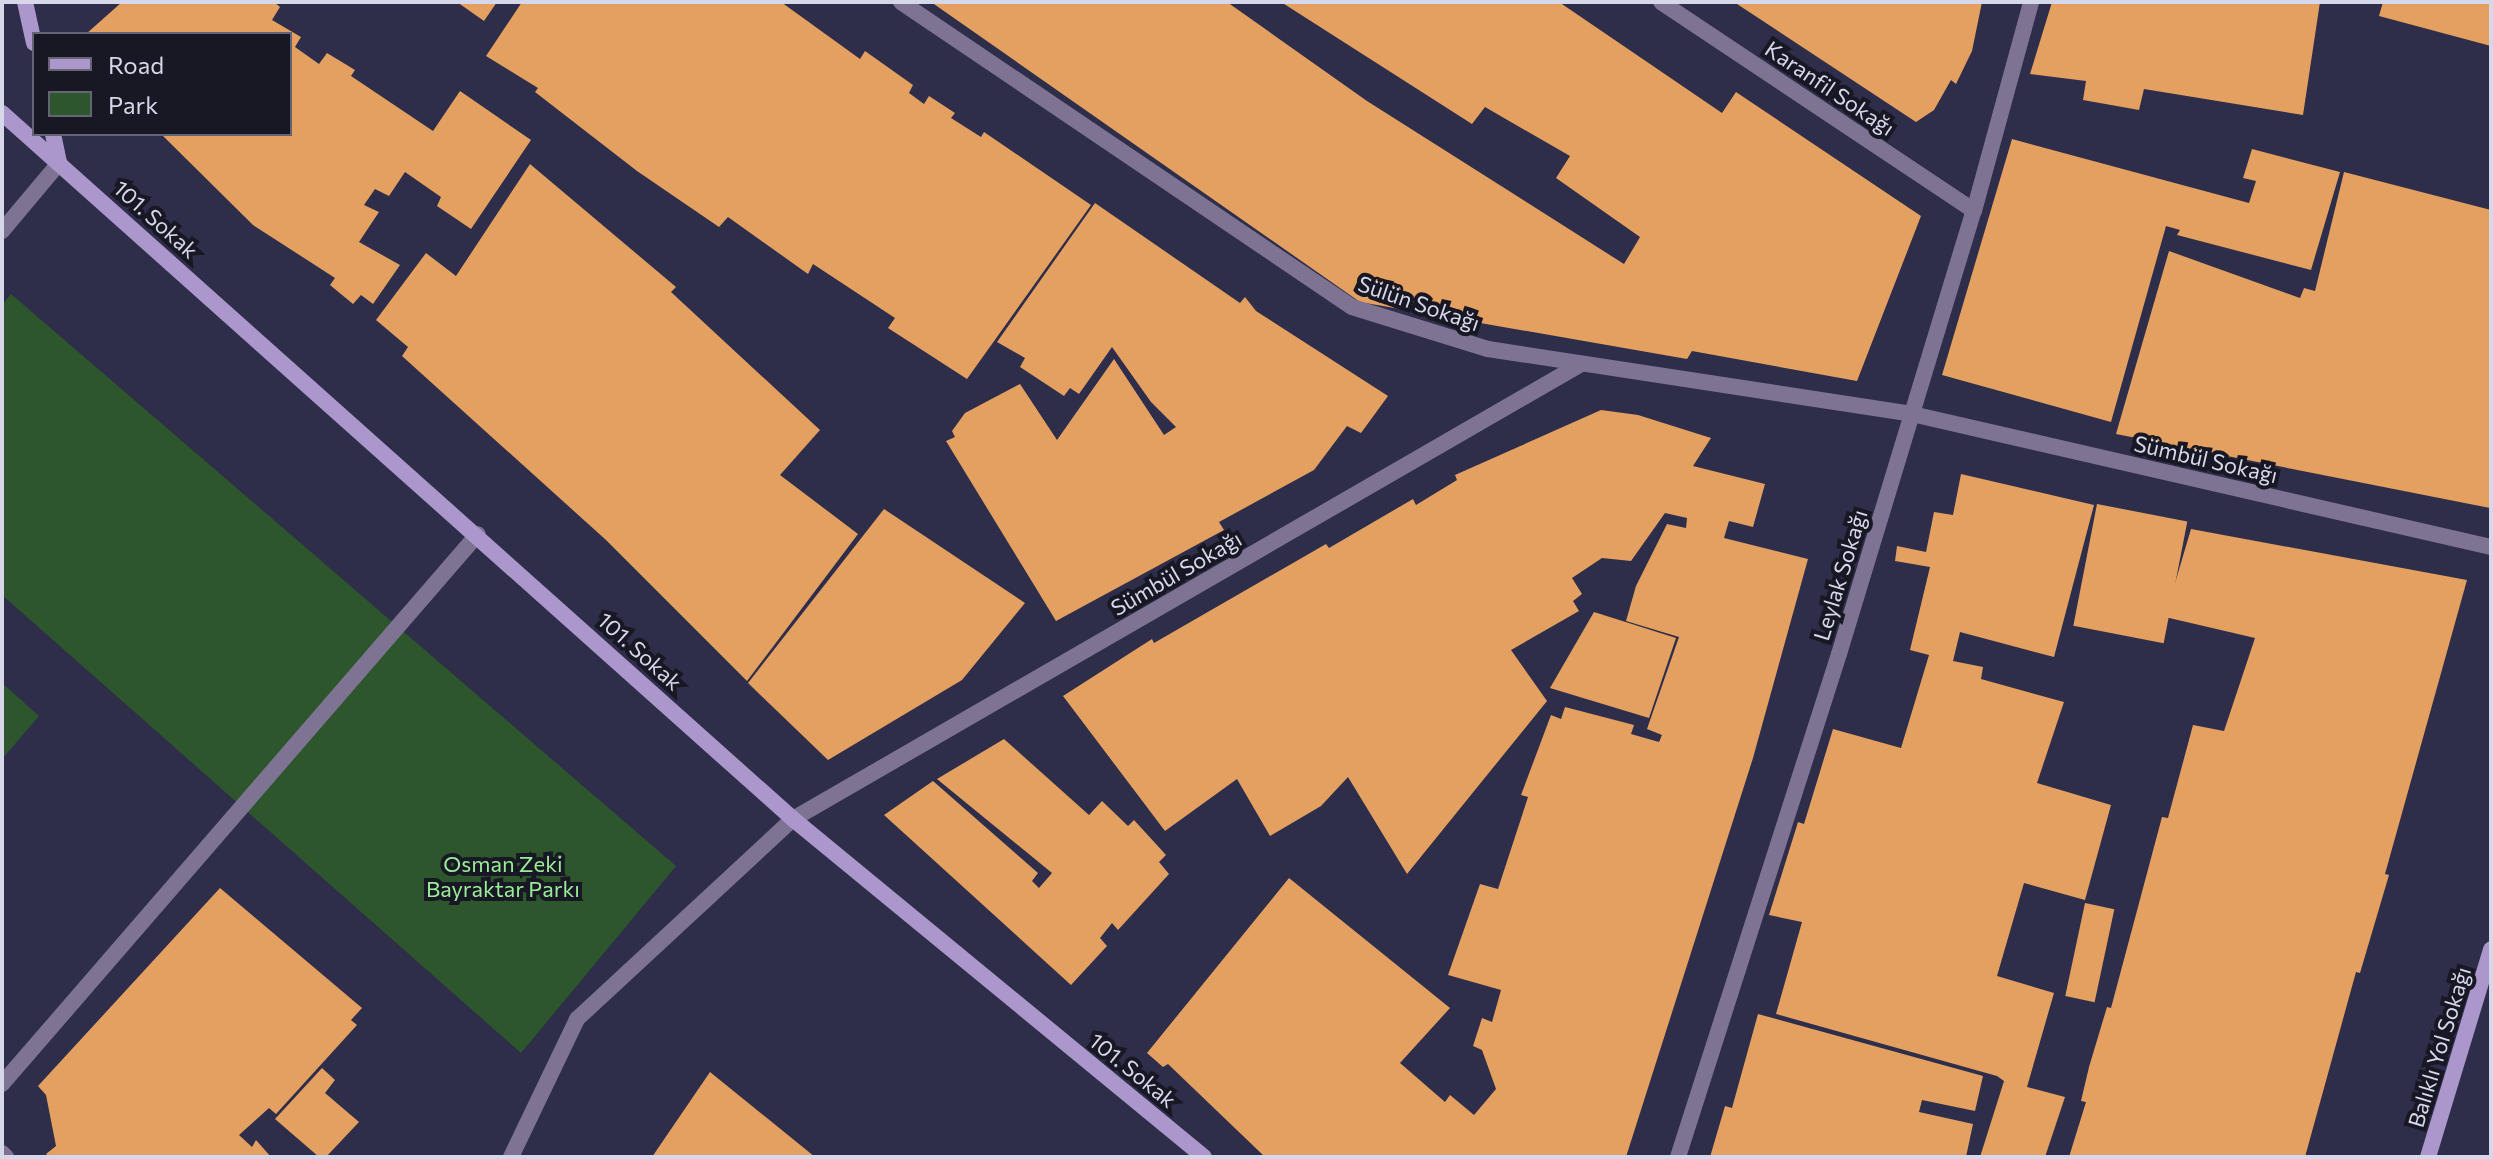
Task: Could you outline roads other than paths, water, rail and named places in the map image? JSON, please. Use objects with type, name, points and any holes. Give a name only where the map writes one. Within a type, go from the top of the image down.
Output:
[{"type":"street","points":[[25,2],[32,34]]},
{"type":"street","name":"Sülün Sokağı","points":[[901,2],[1352,307],[1488,349],[1912,414]]},
{"type":"street","name":"Karanfil Sokağı","points":[[1661,2],[1974,211]]},
{"type":"street","name":"Leylak Sokağı","points":[[1678,1157],[1912,414],[1974,211],[2031,2]]},
{"type":"street","name":"101. Sokak","points":[[2,113],[478,534],[793,819],[1204,1157]]},
{"type":"street","points":[[2,231],[59,163],[53,136]]},
{"type":"street","name":"Sümbül Sokağı","points":[[511,1157],[577,1019],[793,819],[1581,364]]},
{"type":"street","name":"Sümbül Sokağı","points":[[1912,414],[2491,547]]},
{"type":"street","points":[[2,1084],[478,534]]},
{"type":"street","name":"Balıklı Yol Sokağı","points":[[2428,1157],[2491,949]]},
{"type":"park label","name":"Osman Zeki Bayraktar Parkı","points":[[503,876]]}]
